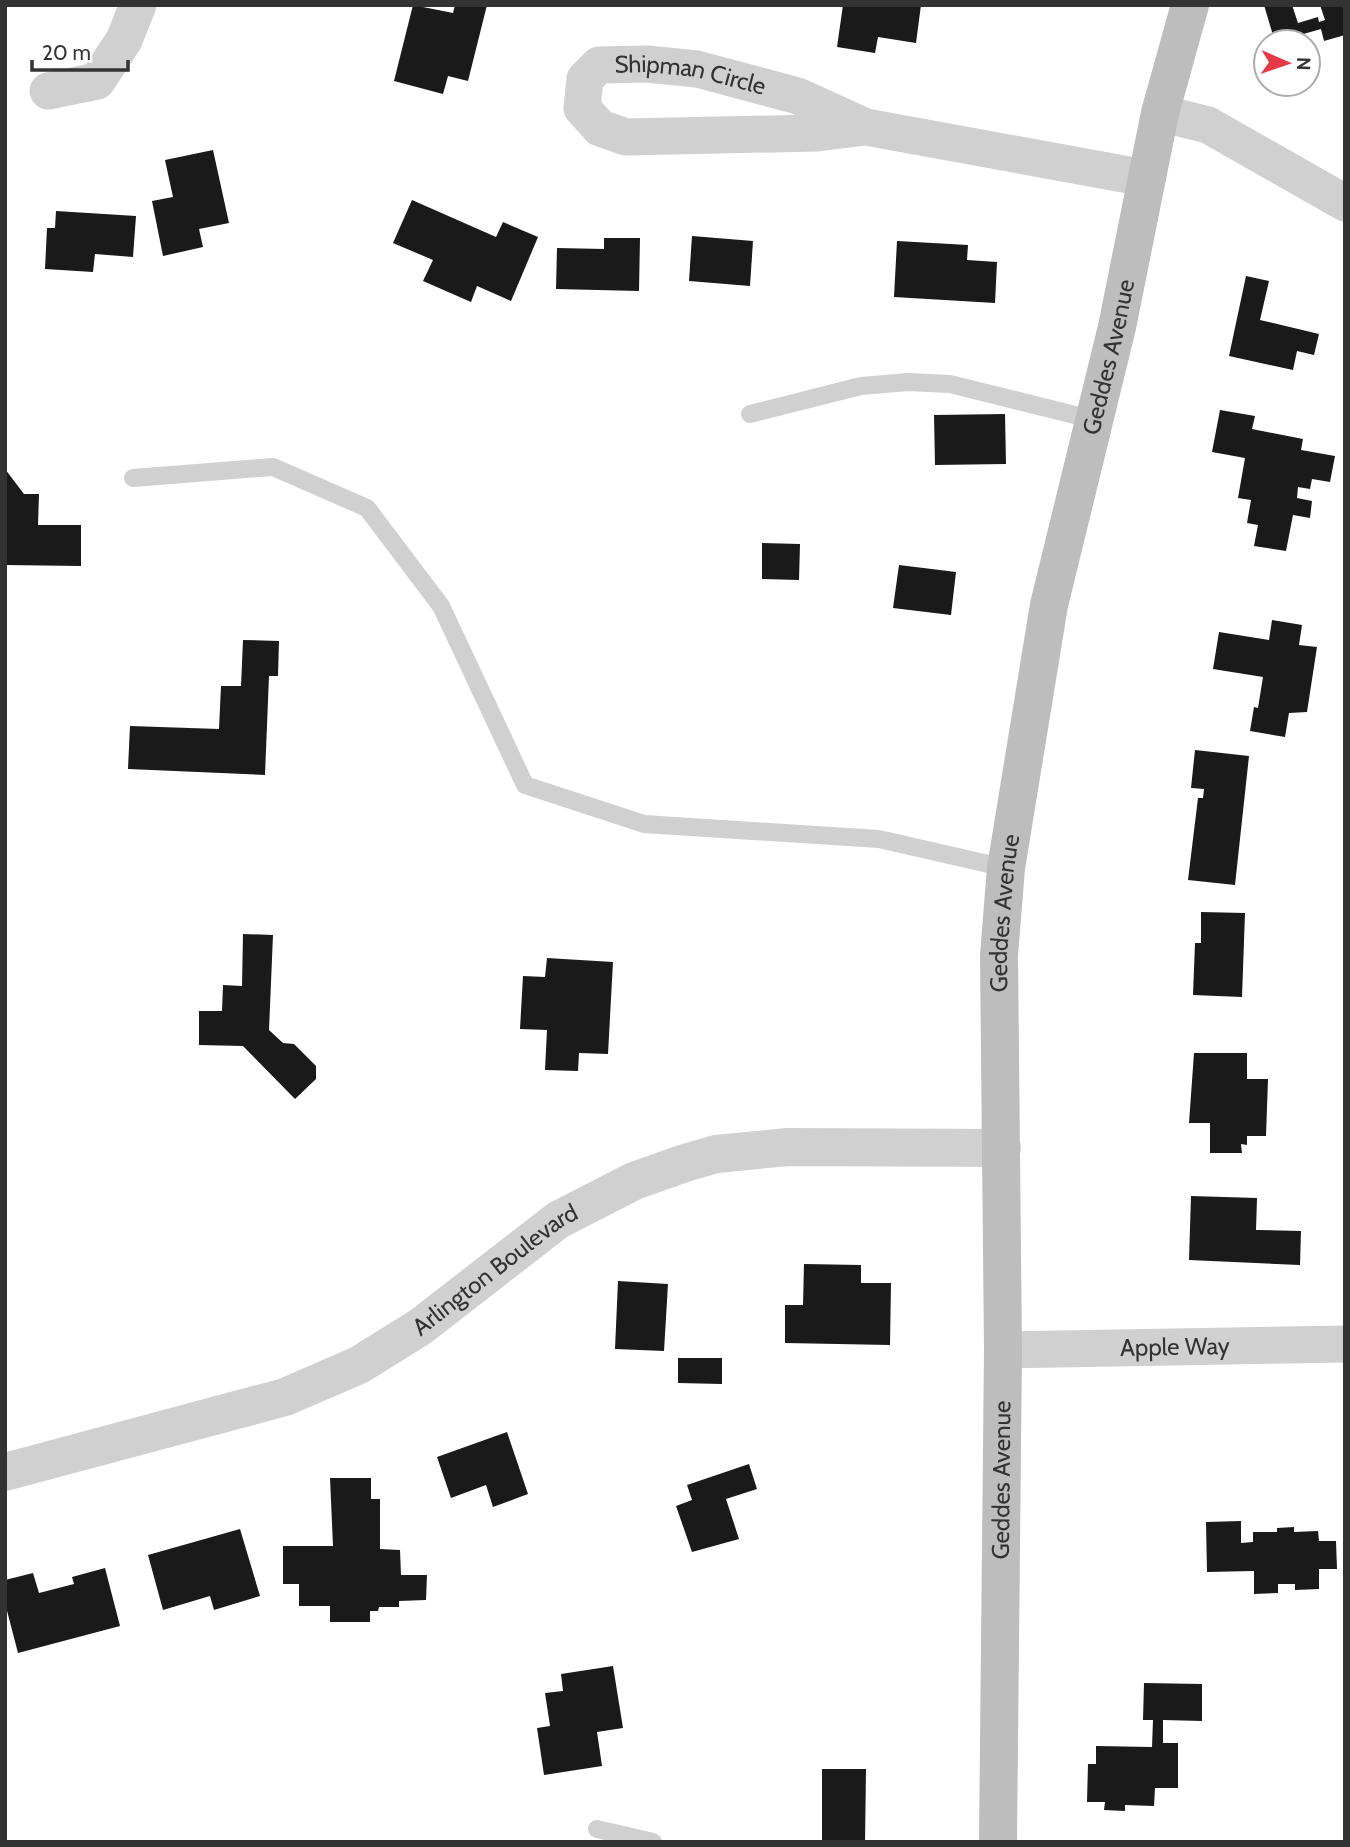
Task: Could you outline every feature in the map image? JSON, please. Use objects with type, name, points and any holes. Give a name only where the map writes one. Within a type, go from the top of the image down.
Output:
[{"type":"main road","name":"Geddes Avenue","points":[[998,1842],[1003,1350],[999,955],[1006,868],[1049,605],[1095,420],[1160,113],[1190,5]]},
{"type":"street","points":[[48,91],[97,81],[124,40],[138,5]]},
{"type":"street","name":"Shipman Circle","points":[[866,127],[817,133],[626,137],[600,128],[582,108],[585,79],[599,65],[647,64],[697,69],[798,96],[866,127],[1145,178]]},
{"type":"street","points":[[1160,113],[1208,125],[1335,188]]},
{"type":"street","name":"Arlington Boulevard","points":[[5,1472],[285,1397],[359,1365],[420,1327],[558,1220],[634,1181],[685,1163],[716,1154],[788,1147],[1002,1148]]},
{"type":"street","name":"Apple Way","points":[[1003,1350],[1345,1344]]},
{"type":"lane","points":[[750,415],[861,386],[908,382],[950,384],[1095,420]]},
{"type":"lane","points":[[133,478],[273,467],[368,508],[441,606],[525,785],[644,824],[879,839],[1006,868]]},
{"type":"lane","points":[[597,1829],[653,1842]]},
{"type":"building","points":[[413,5],[453,13],[455,5],[487,5],[468,81],[448,76],[443,94],[394,81]]},
{"type":"building","points":[[843,5],[921,5],[916,43],[878,37],[875,53],[837,47]]},
{"type":"building","points":[[1264,5],[1292,5],[1298,23],[1318,17],[1319,22],[1325,20],[1320,5],[1345,5],[1345,35],[1324,41],[1322,28],[1271,28]]},
{"type":"building","points":[[213,150],[229,223],[199,229],[203,247],[163,256],[152,201],[173,197],[165,160]]},
{"type":"building","points":[[412,200],[496,237],[503,222],[538,237],[511,301],[477,286],[471,302],[423,281],[433,260],[393,243]]},
{"type":"building","points":[[56,211],[136,216],[133,257],[95,254],[93,272],[45,269],[47,228],[55,228]]},
{"type":"building","points":[[692,236],[753,241],[750,286],[689,281]]},
{"type":"building","points":[[604,238],[640,238],[639,291],[556,289],[557,248],[604,249]]},
{"type":"building","points":[[897,241],[968,245],[967,260],[997,262],[995,303],[894,297]]},
{"type":"building","points":[[1246,276],[1269,281],[1260,320],[1319,334],[1314,355],[1297,351],[1293,370],[1229,356]]},
{"type":"building","points":[[1220,410],[1255,416],[1252,429],[1303,439],[1301,450],[1335,456],[1330,482],[1312,479],[1310,489],[1298,487],[1297,498],[1312,501],[1310,518],[1293,515],[1286,551],[1254,546],[1258,525],[1247,523],[1251,500],[1238,498],[1245,458],[1212,452]]},
{"type":"building","points":[[1005,414],[1006,464],[935,465],[934,415]]},
{"type":"building","points":[[5,469],[24,494],[39,494],[38,525],[81,525],[81,566],[5,565]]},
{"type":"building","points":[[762,543],[800,544],[799,580],[762,579]]},
{"type":"building","points":[[899,565],[956,572],[951,615],[893,608]]},
{"type":"building","points":[[1272,620],[1302,625],[1299,645],[1317,647],[1307,712],[1289,713],[1285,737],[1250,731],[1254,707],[1258,708],[1263,677],[1213,669],[1219,632],[1269,640]]},
{"type":"building","points":[[243,640],[279,641],[278,676],[269,676],[265,775],[128,769],[130,726],[219,729],[221,686],[241,686]]},
{"type":"building","points":[[1195,750],[1249,756],[1235,885],[1188,880],[1198,798],[1203,798],[1204,789],[1191,788]]},
{"type":"building","points":[[1201,912],[1245,913],[1242,997],[1193,995],[1195,943],[1201,943]]},
{"type":"building","points":[[243,934],[273,935],[269,1030],[283,1043],[294,1044],[316,1066],[316,1079],[295,1099],[243,1046],[199,1045],[199,1011],[222,1011],[223,985],[242,986]]},
{"type":"building","points":[[547,958],[613,962],[608,1054],[579,1053],[578,1071],[545,1070],[547,1030],[520,1029],[523,976],[545,977]]},
{"type":"building","points":[[1194,1053],[1247,1053],[1247,1079],[1268,1079],[1266,1136],[1247,1136],[1247,1145],[1241,1144],[1242,1153],[1210,1153],[1210,1123],[1189,1123]]},
{"type":"building","points":[[1191,1196],[1257,1198],[1256,1230],[1301,1231],[1300,1265],[1189,1260]]},
{"type":"building","points":[[804,1264],[861,1265],[861,1283],[891,1283],[890,1345],[785,1343],[785,1305],[803,1305]]},
{"type":"building","points":[[618,1281],[668,1284],[664,1351],[615,1349]]},
{"type":"building","points":[[678,1358],[722,1358],[722,1384],[678,1383]]},
{"type":"building","points":[[507,1432],[528,1494],[493,1507],[486,1485],[451,1498],[437,1457]]},
{"type":"building","points":[[749,1464],[757,1489],[726,1499],[739,1539],[692,1552],[676,1506],[692,1500],[687,1485]]},
{"type":"building","points":[[330,1478],[371,1478],[371,1499],[380,1499],[380,1549],[400,1550],[401,1575],[427,1575],[426,1600],[399,1601],[399,1607],[379,1607],[378,1611],[370,1611],[370,1622],[330,1622],[330,1606],[299,1606],[299,1584],[283,1584],[283,1546],[333,1546]]},
{"type":"building","points":[[1241,1521],[1241,1543],[1253,1542],[1253,1532],[1277,1532],[1277,1528],[1294,1527],[1294,1532],[1318,1531],[1319,1541],[1336,1541],[1337,1569],[1319,1569],[1319,1589],[1295,1590],[1295,1584],[1278,1584],[1278,1593],[1254,1594],[1254,1571],[1207,1572],[1206,1522]]},
{"type":"building","points":[[240,1529],[260,1596],[214,1610],[210,1596],[163,1610],[148,1555]]},
{"type":"building","points":[[105,1568],[120,1626],[18,1653],[5,1603],[5,1580],[33,1573],[39,1593],[74,1584],[72,1577]]},
{"type":"building","points":[[613,1666],[623,1728],[597,1732],[602,1766],[544,1775],[537,1728],[550,1726],[545,1693],[563,1691],[561,1674]]},
{"type":"building","points":[[1144,1683],[1202,1684],[1202,1721],[1163,1720],[1163,1743],[1178,1743],[1178,1788],[1155,1788],[1154,1806],[1125,1805],[1125,1811],[1104,1810],[1105,1802],[1087,1802],[1088,1764],[1096,1764],[1096,1746],[1152,1747],[1153,1720],[1143,1720]]},
{"type":"building","points":[[822,1769],[866,1769],[865,1842],[822,1842]]}]
